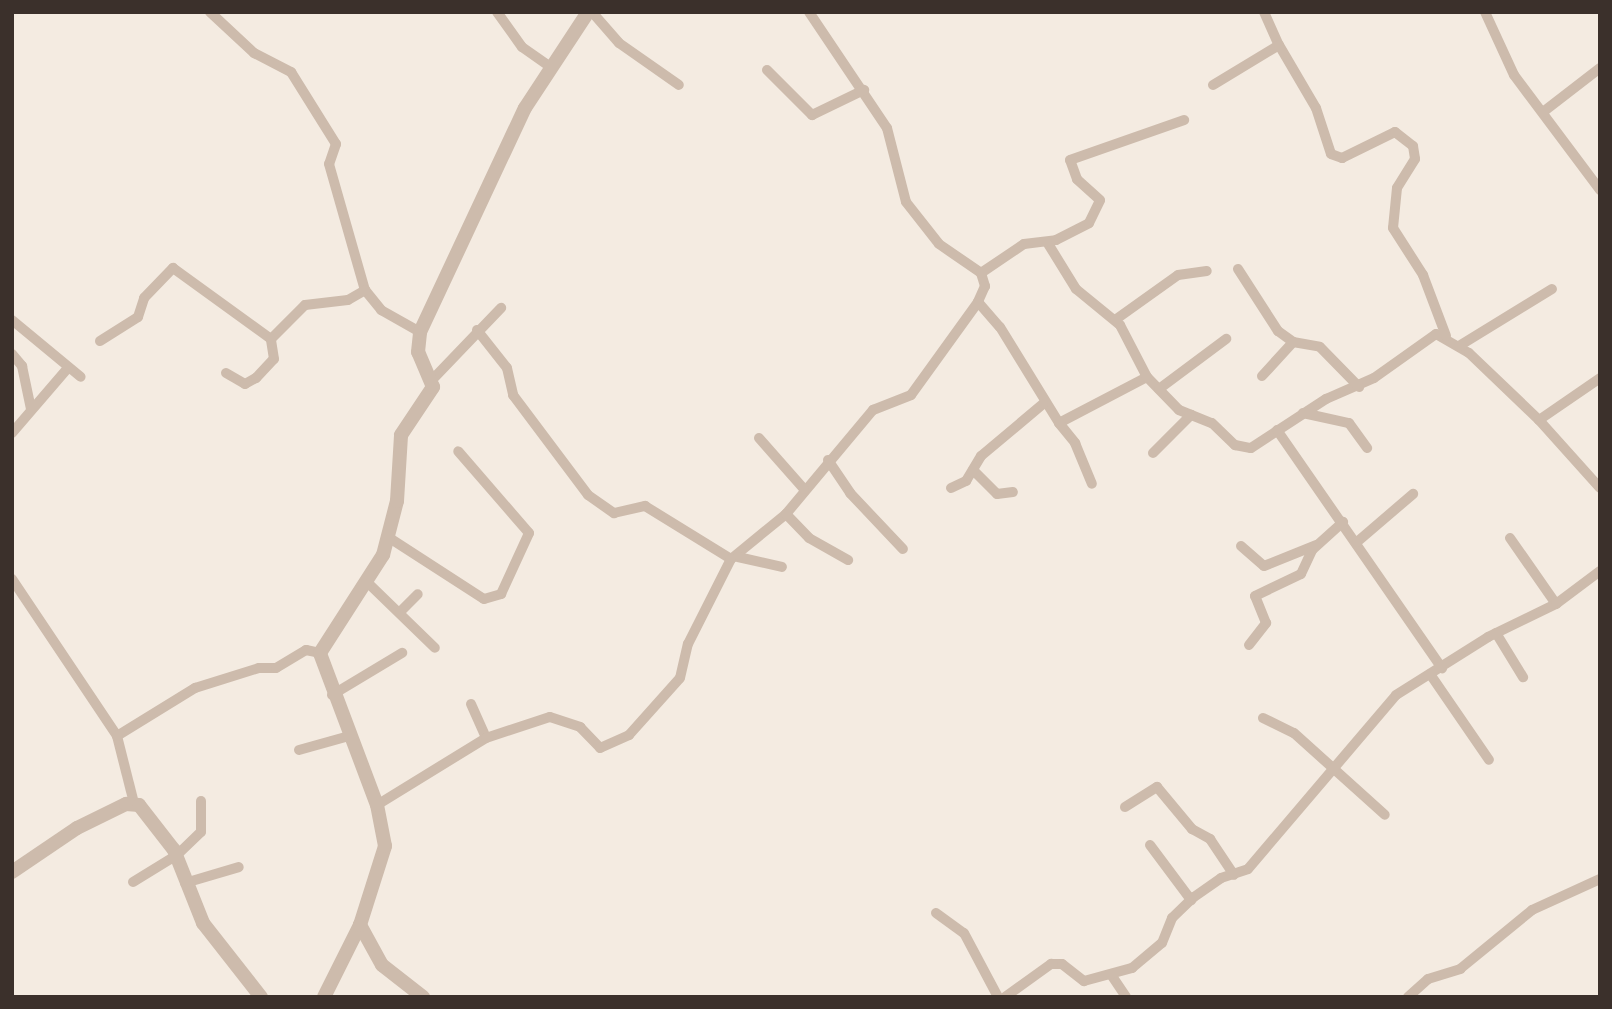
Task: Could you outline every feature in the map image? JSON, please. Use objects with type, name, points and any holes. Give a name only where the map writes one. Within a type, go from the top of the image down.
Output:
[{"type":"street","points":[[210,12],[254,53],[291,72],[336,144],[329,161],[339,185],[365,290],[381,310],[420,332]]},
{"type":"street","points":[[497,12],[522,47],[551,66]]},
{"type":"street","points":[[432,380],[418,352],[420,332],[460,257],[503,153],[551,66],[590,12],[619,43],[679,85]]},
{"type":"street","points":[[377,805],[486,738],[556,716],[580,727],[600,748],[629,735],[680,678],[688,644],[735,558],[786,514],[828,460],[873,410],[911,395],[978,302],[985,286],[981,272],[939,244],[906,202],[887,128],[864,90],[809,12]]},
{"type":"street","points":[[1264,12],[1279,45],[1316,108],[1331,154],[1342,158],[1399,131],[1416,150],[1397,188],[1393,228],[1423,275],[1446,336],[1539,420],[1600,488]]},
{"type":"street","points":[[1485,14],[1514,75],[1600,190]]},
{"type":"street","points":[[1213,85],[1279,45]]},
{"type":"street","points":[[1543,112],[1600,68]]},
{"type":"street","points":[[767,70],[812,115],[864,90]]},
{"type":"street","points":[[981,272],[1024,244],[1047,242],[1083,229],[1101,204],[1077,179],[1070,160],[1184,120]]},
{"type":"street","points":[[1047,242],[1076,289],[1115,320],[1147,377],[1191,415],[1212,423],[1247,449],[1303,413],[1359,387],[1429,337],[1446,336]]},
{"type":"street","points":[[100,341],[138,317],[144,298],[173,268],[271,339],[274,359],[256,379],[245,384],[226,373]]},
{"type":"street","points":[[1238,269],[1271,323],[1293,342],[1320,347],[1359,387]]},
{"type":"street","points":[[1115,320],[1178,275],[1207,271]]},
{"type":"street","points":[[1459,346],[1552,289]]},
{"type":"street","points":[[271,339],[305,305],[348,300],[365,290]]},
{"type":"street","points":[[978,302],[1011,343],[1043,404],[1079,451],[1092,484]]},
{"type":"street","points":[[320,653],[368,583],[388,537],[401,435],[430,394],[432,380],[477,330],[501,308]]},
{"type":"street","points":[[12,320],[81,377]]},
{"type":"street","points":[[477,330],[507,368],[513,395],[588,495],[614,513],[645,506],[735,558],[782,567]]},
{"type":"street","points":[[1159,389],[1226,339]]},
{"type":"street","points":[[1262,376],[1293,342]]},
{"type":"street","points":[[12,354],[22,366],[31,409]]},
{"type":"street","points":[[12,433],[68,368]]},
{"type":"street","points":[[1059,423],[1147,377]]},
{"type":"street","points":[[1539,420],[1600,378]]},
{"type":"street","points":[[951,488],[973,470],[981,456],[1043,404]]},
{"type":"street","points":[[1303,413],[1349,423],[1367,448]]},
{"type":"street","points":[[1153,453],[1191,415]]},
{"type":"street","points":[[1277,430],[1442,668]]},
{"type":"street","points":[[759,438],[804,489]]},
{"type":"street","points":[[388,537],[484,600],[496,598],[508,580],[528,533],[458,451]]},
{"type":"street","points":[[828,460],[850,493],[903,549]]},
{"type":"street","points":[[973,470],[997,494],[1013,492]]},
{"type":"street","points":[[1357,542],[1413,494]]},
{"type":"street","points":[[786,514],[809,538],[848,560]]},
{"type":"street","points":[[1241,546],[1264,566],[1316,545],[1343,522]]},
{"type":"street","points":[[1510,538],[1556,604]]},
{"type":"street","points":[[1249,645],[1266,622],[1255,596],[1301,574],[1316,545]]},
{"type":"street","points":[[1004,997],[1051,964],[1062,964],[1078,981],[1112,976],[1132,968],[1163,943],[1172,918],[1191,900],[1248,869],[1396,695],[1496,633],[1556,604],[1600,571]]},
{"type":"street","points":[[12,579],[117,736],[134,803],[177,855],[185,883],[203,923],[261,997]]},
{"type":"street","points":[[368,583],[435,648]]},
{"type":"street","points":[[400,612],[418,594]]},
{"type":"street","points":[[1496,633],[1523,677]]},
{"type":"street","points":[[117,736],[195,688],[259,668],[278,667],[306,650],[320,653]]},
{"type":"street","points":[[320,653],[332,695],[377,805],[385,861],[360,925],[324,997]]},
{"type":"street","points":[[332,695],[402,653]]},
{"type":"street","points":[[1430,674],[1489,760]]},
{"type":"street","points":[[471,704],[486,738]]},
{"type":"street","points":[[1264,718],[1294,733],[1331,770],[1385,815]]},
{"type":"street","points":[[299,750],[349,736]]},
{"type":"street","points":[[1125,807],[1157,787],[1195,832],[1210,839],[1234,875]]},
{"type":"street","points":[[133,882],[177,855],[205,825],[201,801]]},
{"type":"street","points":[[12,872],[77,828],[134,803]]},
{"type":"street","points":[[1150,845],[1191,900]]},
{"type":"street","points":[[185,883],[239,867]]},
{"type":"street","points":[[1408,997],[1427,979],[1461,969],[1532,910],[1600,879]]},
{"type":"street","points":[[936,912],[964,933],[998,997]]},
{"type":"street","points":[[360,925],[382,965],[423,997]]},
{"type":"street","points":[[1112,976],[1126,997]]}]
